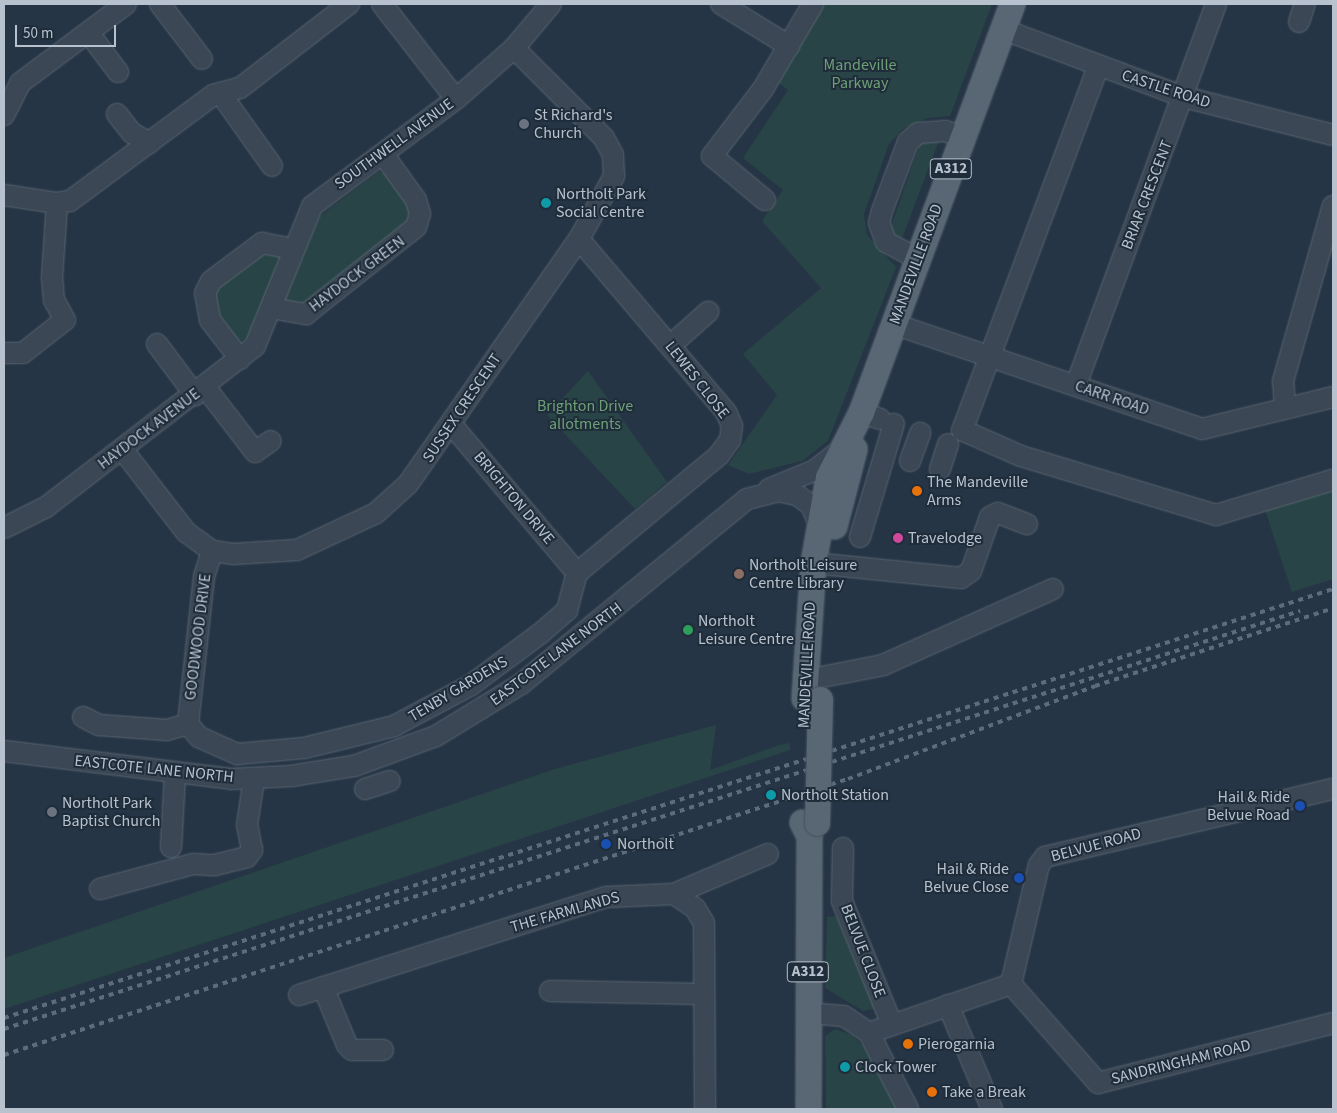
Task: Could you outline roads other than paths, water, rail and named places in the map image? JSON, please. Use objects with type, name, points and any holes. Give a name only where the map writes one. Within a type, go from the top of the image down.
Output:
[{"type":"main road","name":"MANDEVILLE ROAD","points":[[830,501],[878,418],[894,324],[1012,4]]},
{"type":"main road","name":"MANDEVILLE ROAD","points":[[808,1109],[809,827],[821,563],[839,451],[878,418]]},
{"type":"street","points":[[4,115],[20,83],[40,66],[126,4]]},
{"type":"street","points":[[160,4],[202,59]]},
{"type":"street","points":[[4,195],[56,204],[70,201],[113,168],[224,94],[349,4]]},
{"type":"street","points":[[382,4],[456,99]]},
{"type":"street","name":"SOUTHWELL AVENUE","points":[[271,308],[294,249],[319,199],[456,99],[514,48],[551,4]]},
{"type":"street","points":[[721,4],[789,46]]},
{"type":"street","points":[[765,200],[712,156],[789,46],[813,4]]},
{"type":"street","name":"BRIAR CRESCENT","points":[[1076,385],[1184,97],[1216,4]]},
{"type":"street","name":"CASTLE ROAD","points":[[1002,29],[1098,67],[1184,97],[1333,135]]},
{"type":"street","points":[[88,32],[118,72]]},
{"type":"street","name":"SUSSEX CRESCENT","points":[[212,551],[252,554],[297,550],[376,513],[408,484],[579,239],[614,176],[613,154],[604,138],[514,48]]},
{"type":"street","points":[[1098,67],[962,430],[1021,456],[1216,515],[1333,480]]},
{"type":"street","points":[[224,94],[272,166]]},
{"type":"street","points":[[117,114],[132,133],[149,143]]},
{"type":"street","points":[[918,259],[886,242],[879,222],[882,211],[908,142],[918,133],[945,131],[963,137]]},
{"type":"street","name":"HAYDOCK GREEN","points":[[271,308],[306,314],[416,227],[420,214],[416,200],[383,154]]},
{"type":"street","points":[[4,353],[23,353],[65,320],[54,300],[52,278],[56,204]]},
{"type":"street","points":[[1285,407],[1283,381],[1333,206]]},
{"type":"street","name":"LEWES CLOSE","points":[[577,573],[730,440],[732,426],[726,412],[579,239]]},
{"type":"street","points":[[240,359],[210,320],[205,293],[211,281],[262,243],[294,249]]},
{"type":"street","name":"HAYDOCK AVENUE","points":[[4,528],[46,507],[240,359],[255,346],[271,308]]},
{"type":"street","points":[[671,346],[708,312]]},
{"type":"street","name":"CARR ROAD","points":[[894,324],[989,359],[1076,385],[1202,429],[1285,407],[1331,404]]},
{"type":"street","points":[[157,344],[255,452],[271,441]]},
{"type":"street","points":[[860,537],[878,418]]},
{"type":"street","name":"BRIGHTON DRIVE","points":[[451,424],[577,573]]},
{"type":"street","points":[[910,461],[920,433]]},
{"type":"street","points":[[940,469],[948,444]]},
{"type":"street","points":[[122,449],[186,532],[212,551]]},
{"type":"street","name":"EASTCOTE LANE NORTH","points":[[4,751],[175,774],[254,779],[370,761],[436,736],[521,684],[731,510],[779,484],[815,470],[839,451]]},
{"type":"street","name":"EASTCOTE LANE NORTH","points":[[779,484],[808,482],[830,501]]},
{"type":"street","name":"EASTCOTE LANE NORTH","points":[[756,496],[778,491],[797,495],[811,505],[830,501]]},
{"type":"street","points":[[821,563],[961,578],[971,571],[990,517],[998,513],[1027,524]]},
{"type":"street","name":"GOODWOOD DRIVE","points":[[188,724],[204,577],[212,551]]},
{"type":"street","name":"TENBY GARDENS","points":[[188,724],[199,737],[237,754],[304,748],[394,726],[471,685],[541,633],[567,610],[577,573]]},
{"type":"street","points":[[815,692],[882,665],[1053,589]]},
{"type":"street","points":[[83,717],[99,725],[167,730],[188,724]]},
{"type":"street","points":[[370,761],[378,785]]},
{"type":"street","points":[[171,847],[175,774]]},
{"type":"street","points":[[100,889],[193,864],[215,865],[247,856],[252,850],[247,825],[254,779]]},
{"type":"street","name":"BELVUE ROAD","points":[[1011,984],[1039,865],[1045,857],[1333,789]]},
{"type":"street","name":"BELVUE CLOSE","points":[[843,848],[842,901],[891,1022]]},
{"type":"street","points":[[674,894],[768,854]]},
{"type":"street","points":[[674,894],[695,908],[704,923],[705,1109]]},
{"type":"street","name":"THE FARMLANDS","points":[[298,995],[607,897],[674,894]]},
{"type":"street","points":[[869,1033],[891,1022],[1011,984]]},
{"type":"street","name":"SANDRINGHAM ROAD","points":[[1011,984],[1098,1083],[1333,1022]]},
{"type":"street","points":[[323,987],[347,1045],[352,1050],[383,1050]]},
{"type":"street","points":[[550,991],[703,994]]},
{"type":"street","points":[[948,1005],[992,1109]]},
{"type":"street","points":[[808,1013],[844,1016],[869,1033],[908,1109]]},
{"type":"railway","points":[[4,1018],[1333,589]]},
{"type":"railway","points":[[4,1055],[848,779],[1095,686],[1333,608]]},
{"type":"railway","points":[[4,1029],[1300,611]]},
{"type":"place","name":"St Richard's Church","points":[[524,124]]},
{"type":"place","name":"Northolt Park Social Centre","points":[[546,203]]},
{"type":"place","name":"The Mandeville Arms","points":[[917,491]]},
{"type":"place","name":"Travelodge","points":[[898,538]]},
{"type":"place","name":"Northolt Leisure Centre Library","points":[[739,574]]},
{"type":"place","name":"Northolt Leisure Centre","points":[[688,630]]},
{"type":"place","name":"Northolt Station","points":[[771,795]]},
{"type":"place","name":"Hail & Ride Belvue Road","points":[[1300,806]]},
{"type":"place","name":"Northolt Park Baptist Church","points":[[52,812]]},
{"type":"place","name":"Northolt","points":[[606,844]]},
{"type":"place","name":"Hail & Ride Belvue Close","points":[[1019,878]]},
{"type":"place","name":"Pierogarnia","points":[[908,1044]]},
{"type":"place","name":"Clock Tower","points":[[845,1067]]},
{"type":"place","name":"Take a Break","points":[[932,1092]]},
{"type":"park label","name":"Mandeville Parkway","points":[[860,74]]},
{"type":"park label","name":"Brighton Drive allotments","points":[[585,415]]}]
